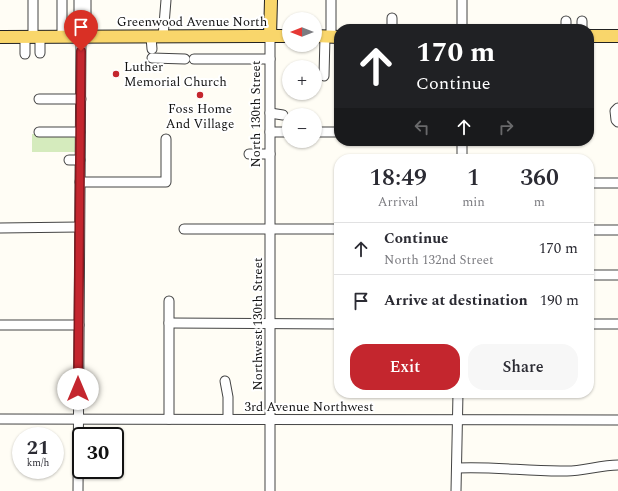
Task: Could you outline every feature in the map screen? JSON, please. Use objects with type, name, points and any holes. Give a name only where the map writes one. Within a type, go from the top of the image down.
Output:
[{"type":"main road","name":"North 130th Street","points":[[270,36],[271,0]]},
{"type":"main road","name":"Greenwood Avenue North","points":[[0,37],[282,36]]},
{"type":"main road","points":[[594,36],[618,36]]},
{"type":"street","points":[[33,0],[33,37],[40,53]]},
{"type":"street","points":[[62,0],[62,37]]},
{"type":"street","points":[[79,0],[82,37]]},
{"type":"street","points":[[78,491],[80,132],[82,37],[86,0]]},
{"type":"street","points":[[166,0],[152,54],[185,58]]},
{"type":"street","points":[[324,76],[331,0]]},
{"type":"street","points":[[462,0],[462,24]]},
{"type":"street","points":[[392,18],[392,24]]},
{"type":"street","name":"North 130th Street","points":[[270,36],[271,229]]},
{"type":"street","points":[[25,54],[33,37]]},
{"type":"street","points":[[194,59],[270,59]]},
{"type":"street","points":[[39,99],[81,99]]},
{"type":"street","points":[[618,108],[615,111],[615,116],[618,122]]},
{"type":"street","points":[[270,113],[282,114]]},
{"type":"street","points":[[39,132],[80,132]]},
{"type":"street","points":[[270,132],[282,132]]},
{"type":"street","points":[[322,132],[334,132]]},
{"type":"street","points":[[80,182],[166,182],[166,139]]},
{"type":"street","points":[[249,154],[270,154]]},
{"type":"street","points":[[69,160],[80,160]]},
{"type":"street","points":[[594,183],[618,183]]},
{"type":"street","points":[[0,228],[79,227]]},
{"type":"street","points":[[184,229],[334,229]]},
{"type":"street","name":"Northwest 130th Street","points":[[270,491],[271,229]]},
{"type":"street","points":[[594,230],[618,230]]},
{"type":"street","points":[[594,275],[618,275]]},
{"type":"street","points":[[169,301],[169,419]]},
{"type":"street","points":[[169,323],[334,324]]},
{"type":"street","points":[[594,324],[618,324]]},
{"type":"street","points":[[0,325],[78,325]]},
{"type":"street","points":[[225,381],[228,397],[228,419]]},
{"type":"street","points":[[456,491],[458,398]]},
{"type":"street","name":"3rd Avenue Northwest","points":[[0,419],[618,420]]},
{"type":"street","points":[[457,468],[498,466],[529,471],[569,471],[618,464]]},
{"type":"green space","points":[[32,134],[76,134],[76,152],[32,152]]},
{"type":"place","name":"Luther Memorial Church","points":[[116,74]]},
{"type":"place","name":"Foss Home And Village","points":[[200,95]]},
{"type":"route","points":[[78,389],[81,51]]}]
